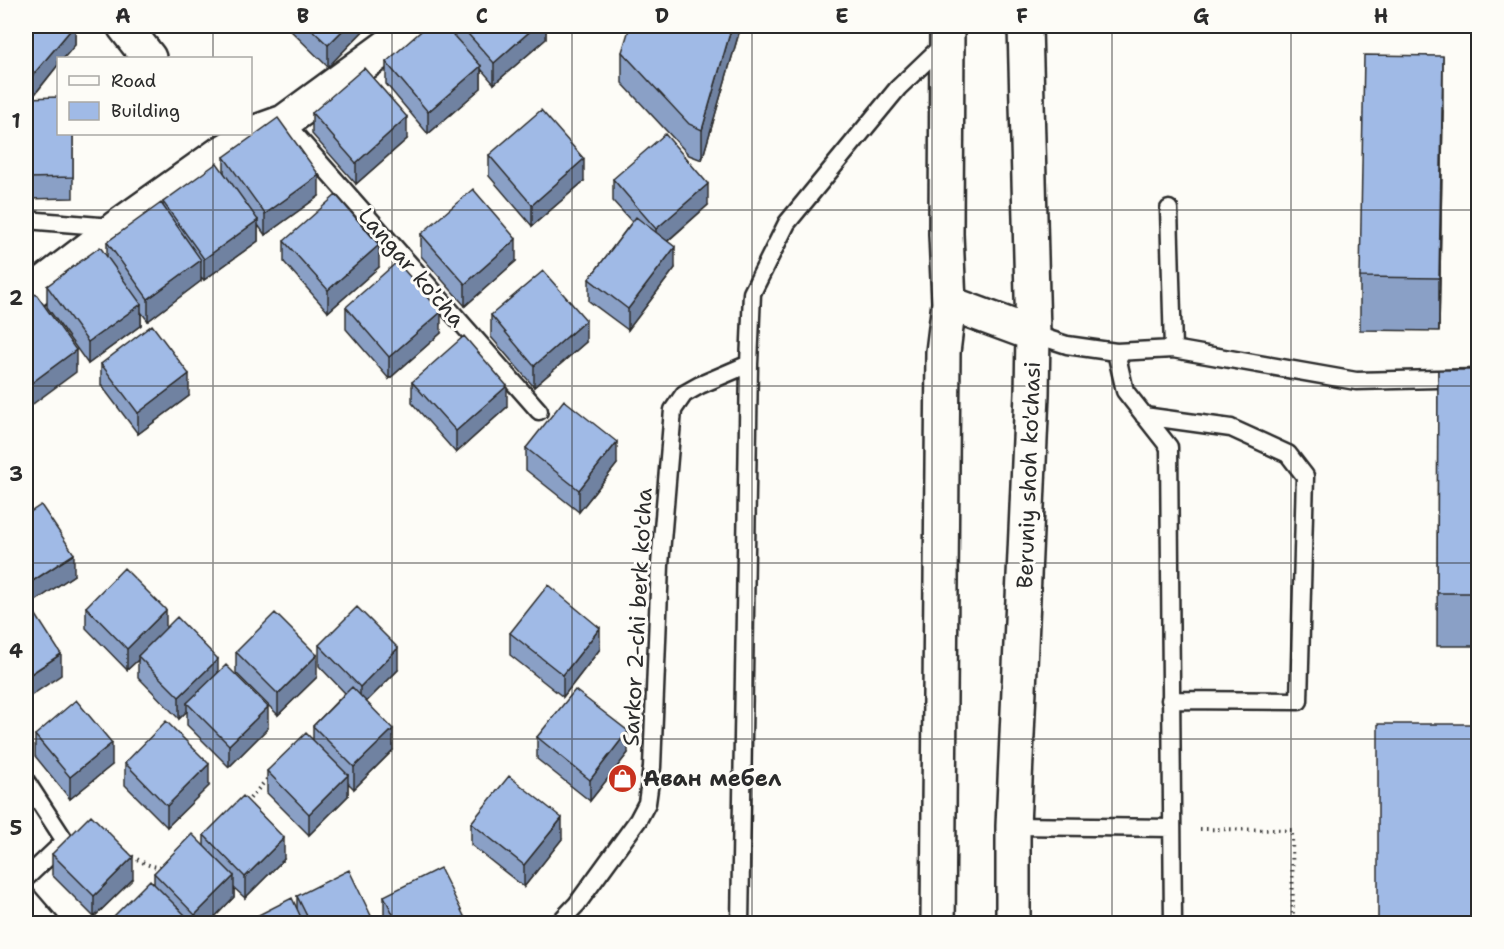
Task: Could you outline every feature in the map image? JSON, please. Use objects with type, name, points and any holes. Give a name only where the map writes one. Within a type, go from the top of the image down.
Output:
[{"type":"main road","points":[[124,26],[148,57]]},
{"type":"main road","points":[[252,133],[284,122],[415,26]]},
{"type":"main road","name":"Beruniy shoh ko'chasi","points":[[1013,924],[1013,826],[1032,406],[1033,334],[1025,26]]},
{"type":"main road","points":[[938,924],[943,352],[949,303],[946,234],[947,33]]},
{"type":"main road","points":[[26,297],[116,228],[213,144],[245,135]]},
{"type":"main road","points":[[949,303],[1033,334]]},
{"type":"lane","points":[[740,924],[752,293],[788,223],[898,88],[947,33]]},
{"type":"lane","name":"Langar ko'cha","points":[[284,122],[539,411]]},
{"type":"lane","points":[[1169,209],[1173,349]]},
{"type":"lane","points":[[26,220],[116,228]]},
{"type":"lane","points":[[1033,334],[1067,345],[1116,352],[1173,349],[1356,381],[1479,378]]},
{"type":"lane","points":[[1116,352],[1125,391],[1169,447],[1173,924]]},
{"type":"lane","name":"Sarkor 2-chi berk ko'cha","points":[[558,924],[577,904],[638,820],[647,803],[652,767],[660,565],[673,410],[684,394],[749,364]]},
{"type":"lane","points":[[1144,416],[1231,428],[1288,454],[1305,476],[1299,701],[1170,700]]},
{"type":"lane","points":[[26,781],[65,841],[26,878]]},
{"type":"lane","points":[[1013,826],[1172,828]]},
{"type":"lane","points":[[26,895],[51,924]]},
{"type":"path","points":[[242,807],[273,772]]},
{"type":"path","points":[[1172,828],[1292,830],[1293,924]]},
{"type":"path","points":[[118,848],[147,865],[161,868],[171,864]]},
{"type":"building","points":[[26,26],[74,26],[27,82],[26,81]]},
{"type":"building","points":[[308,26],[347,26],[328,45]]},
{"type":"building","points":[[427,26],[445,26],[481,66],[428,112],[386,62]]},
{"type":"building","points":[[461,26],[536,26],[494,63]]},
{"type":"building","points":[[630,26],[732,26],[702,130],[689,124],[622,52]]},
{"type":"building","points":[[1364,55],[1443,56],[1439,278],[1360,277]]},
{"type":"building","points":[[364,68],[407,117],[356,163],[312,113]]},
{"type":"building","points":[[57,97],[57,135],[73,135],[73,177],[26,178],[26,98]]},
{"type":"building","points":[[541,110],[584,159],[532,205],[489,155]]},
{"type":"building","points":[[278,118],[319,175],[265,214],[224,157]]},
{"type":"building","points":[[665,134],[708,184],[656,229],[613,179]]},
{"type":"building","points":[[217,163],[258,220],[204,259],[163,202]]},
{"type":"building","points":[[473,189],[516,239],[465,284],[421,234]]},
{"type":"building","points":[[336,195],[379,245],[328,290],[284,241]]},
{"type":"building","points":[[161,203],[201,260],[148,299],[107,242]]},
{"type":"building","points":[[636,217],[675,247],[628,309],[589,279]]},
{"type":"building","points":[[100,247],[141,304],[88,342],[47,286]]},
{"type":"building","points":[[397,262],[441,312],[389,357],[346,307]]},
{"type":"building","points":[[543,271],[586,320],[534,366],[491,315]]},
{"type":"building","points":[[36,294],[76,350],[26,387],[26,301]]},
{"type":"building","points":[[152,325],[189,374],[138,413],[101,364]]},
{"type":"building","points":[[464,336],[507,386],[456,431],[412,382]]},
{"type":"building","points":[[1438,370],[1479,370],[1479,593],[1437,593]]},
{"type":"building","points":[[564,400],[617,442],[579,490],[526,448]]},
{"type":"building","points":[[41,505],[74,554],[28,584],[26,581],[26,515]]},
{"type":"building","points":[[124,568],[166,610],[127,649],[86,607]]},
{"type":"building","points":[[548,585],[600,628],[563,675],[510,633]]},
{"type":"building","points":[[29,604],[61,654],[26,677],[26,607]]},
{"type":"building","points":[[357,607],[398,648],[360,687],[319,645]]},
{"type":"building","points":[[275,613],[317,655],[278,694],[236,652]]},
{"type":"building","points":[[177,617],[218,659],[179,697],[138,656]]},
{"type":"building","points":[[226,665],[268,707],[229,745],[187,703]]},
{"type":"building","points":[[352,687],[393,729],[354,767],[313,726]]},
{"type":"building","points":[[575,690],[628,731],[590,780],[537,737]]},
{"type":"building","points":[[76,700],[112,743],[70,777],[35,735]]},
{"type":"building","points":[[166,721],[209,764],[167,806],[125,763]]},
{"type":"building","points":[[1378,724],[1479,724],[1479,924],[1378,924]]},
{"type":"building","points":[[306,733],[348,775],[309,814],[267,771]]},
{"type":"building","points":[[509,776],[562,818],[524,865],[471,823]]},
{"type":"building","points":[[243,796],[284,838],[245,877],[204,835]]},
{"type":"building","points":[[91,815],[133,857],[94,896],[52,854]]},
{"type":"building","points":[[192,834],[234,876],[195,915],[154,873]]},
{"type":"building","points":[[440,868],[468,924],[398,924],[384,896]]},
{"type":"building","points":[[349,870],[375,924],[311,924],[297,896]]},
{"type":"building","points":[[150,880],[192,922],[190,924],[116,924],[111,919]]},
{"type":"building","points":[[292,898],[304,924],[241,924]]},
{"type":"place","name":"Аван мебел","points":[[622,778]]}]
